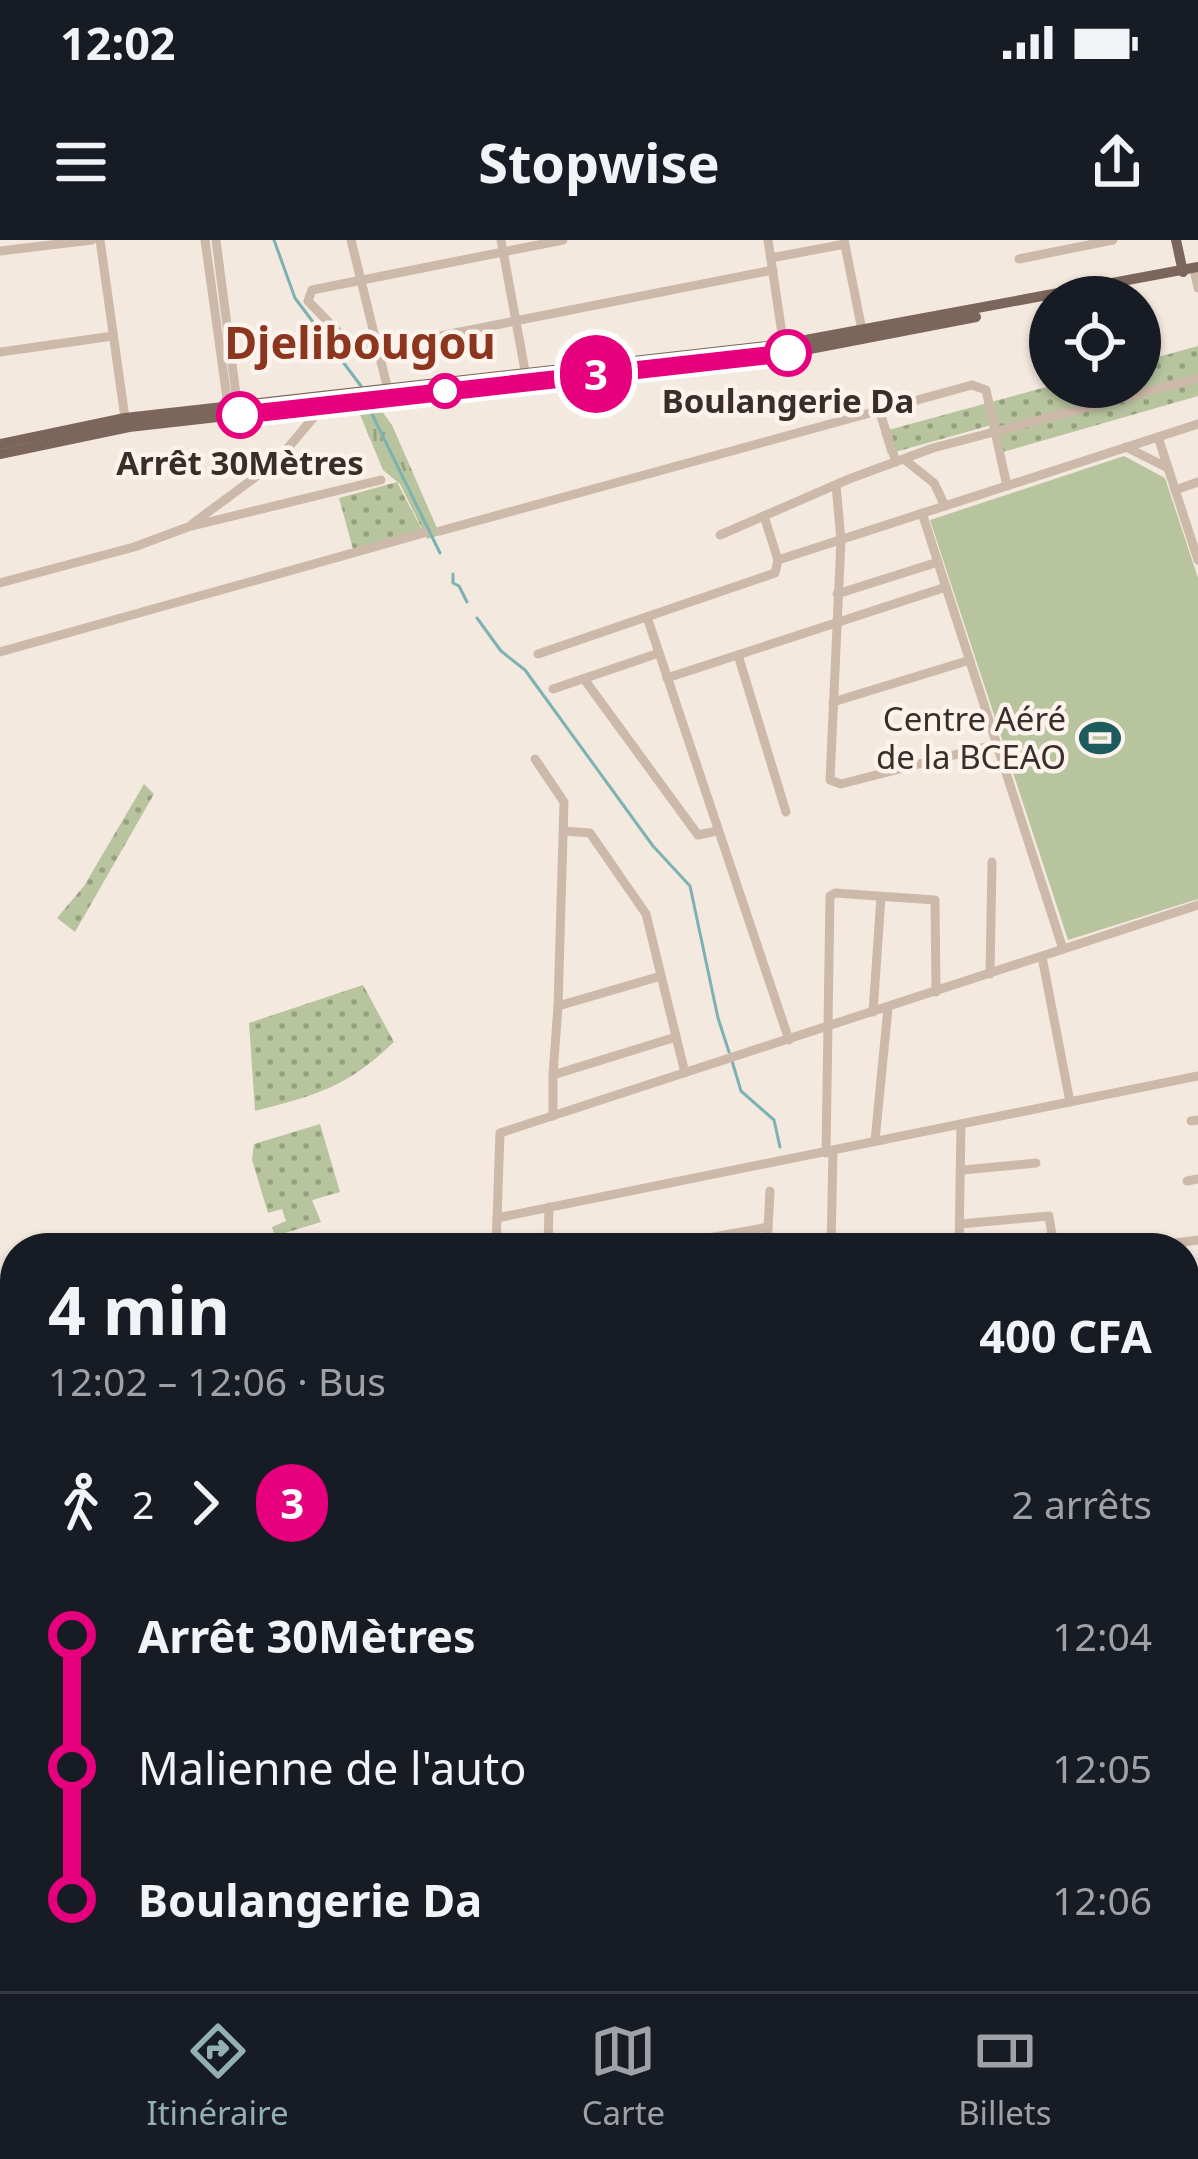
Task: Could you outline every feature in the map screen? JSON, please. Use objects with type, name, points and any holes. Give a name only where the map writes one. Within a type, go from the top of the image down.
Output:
[{"type":"main road","points":[[1180,240],[1191,272]]},
{"type":"main road","points":[[1161,279],[1191,272]]},
{"type":"main road","points":[[785,349],[1191,272]]},
{"type":"main road","points":[[0,454],[233,411],[785,349],[1029,306]]},
{"type":"main road","points":[[374,396],[526,378]]},
{"type":"main road","points":[[0,444],[124,418],[324,405],[356,398]]},
{"type":"street","points":[[0,251],[96,240],[124,418]]},
{"type":"street","points":[[205,240],[233,411]]},
{"type":"street","points":[[216,240],[233,411]]},
{"type":"street","points":[[351,240],[388,391]]},
{"type":"street","points":[[563,240],[502,246],[312,290],[308,301],[346,340],[380,348],[772,264],[845,241],[862,331]]},
{"type":"street","points":[[768,240],[785,349]]},
{"type":"street","points":[[1019,259],[1113,240]]},
{"type":"street","points":[[502,246],[526,378]]},
{"type":"street","points":[[1191,272],[1198,288]]},
{"type":"street","points":[[0,352],[113,336]]},
{"type":"street","points":[[720,536],[900,461],[994,431],[1198,378]]},
{"type":"street","points":[[440,531],[981,386],[986,390],[1006,486]]},
{"type":"street","points":[[188,527],[276,462],[324,405]]},
{"type":"street","points":[[879,410],[900,461],[934,483],[945,506]]},
{"type":"street","points":[[778,560],[1198,424]]},
{"type":"street","points":[[1157,437],[1198,560]]},
{"type":"street","points":[[1126,448],[1168,468]]},
{"type":"street","points":[[0,583],[134,547],[188,527],[381,480]]},
{"type":"street","points":[[1175,490],[1198,482]]},
{"type":"street","points":[[836,484],[842,540],[830,780],[834,784],[997,744]]},
{"type":"street","points":[[922,514],[1063,950]]},
{"type":"street","points":[[538,654],[776,573],[778,560],[764,516]]},
{"type":"street","points":[[0,652],[424,533]]},
{"type":"street","points":[[837,594],[938,562]]},
{"type":"street","points":[[667,678],[946,587]]},
{"type":"street","points":[[647,617],[789,1040]]},
{"type":"street","points":[[553,689],[659,653]]},
{"type":"street","points":[[738,655],[786,812]]},
{"type":"street","points":[[832,702],[970,660]]},
{"type":"street","points":[[584,679],[698,835],[717,831]]},
{"type":"street","points":[[535,759],[562,795],[564,831],[553,1116]]},
{"type":"street","points":[[564,831],[590,833],[646,914],[685,1073]]},
{"type":"street","points":[[990,974],[992,862]]},
{"type":"street","points":[[831,1233],[826,901],[835,892],[935,900],[935,992]]},
{"type":"street","points":[[873,1012],[881,897]]},
{"type":"street","points":[[496,1233],[500,1133],[1198,905]]},
{"type":"street","points":[[1042,957],[1070,1102]]},
{"type":"street","points":[[558,1006],[661,976]]},
{"type":"street","points":[[875,1141],[888,1009]]},
{"type":"street","points":[[553,1075],[676,1037]]},
{"type":"street","points":[[497,1218],[1198,1076]]},
{"type":"street","points":[[960,1233],[961,1124]]},
{"type":"street","points":[[963,1170],[1036,1163]]},
{"type":"street","points":[[768,1233],[770,1191]]},
{"type":"street","points":[[548,1233],[549,1207]]},
{"type":"street","points":[[960,1224],[1049,1216],[1052,1233]]},
{"type":"street","points":[[746,1233],[768,1227]]},
{"type":"green space","points":[[1198,346],[1198,396],[1161,407],[1161,356]]},
{"type":"green space","points":[[1029,392],[1029,408],[1156,408],[1003,452],[995,424],[888,454],[881,432]]},
{"type":"green space","points":[[376,403],[392,425],[440,535],[427,539],[400,484],[383,470],[356,405]]},
{"type":"green space","name":"Centre Aéré de la BCEAO","points":[[1124,456],[1165,478],[1198,578],[1198,899],[1068,940],[930,520]]},
{"type":"green space","points":[[397,482],[422,530],[353,549],[339,498]]},
{"type":"green space","points":[[144,784],[154,794],[75,932],[57,918],[84,886]]},
{"type":"green space","points":[[363,985],[394,1042],[361,1070],[330,1087],[255,1111],[249,1023]]},
{"type":"green space","points":[[320,1124],[340,1192],[312,1200],[321,1222],[274,1233],[272,1227],[286,1221],[282,1209],[268,1213],[252,1160],[254,1144]]},
{"type":"waterway","points":[[274,240],[295,298],[361,386]]},
{"type":"waterway","points":[[370,410],[440,553]]},
{"type":"waterway","points":[[453,574],[453,583],[467,602]]},
{"type":"waterway","points":[[477,618],[501,651],[525,670],[653,846],[690,886],[729,1052]]},
{"type":"waterway","points":[[732,1061],[741,1091],[774,1120],[780,1147]]},
{"type":"bus line","name":"3","points":[[240,415],[788,353]]},
{"type":"place","name":"Boulangerie Da","points":[[788,353]]},
{"type":"place","name":"Arrêt 30Mètres","points":[[240,415]]},
{"type":"place","name":"Centre Aéré de la BCEAO","points":[[1100,738]]},
{"type":"district","name":"Djelibougou","points":[[360,343]]}]
